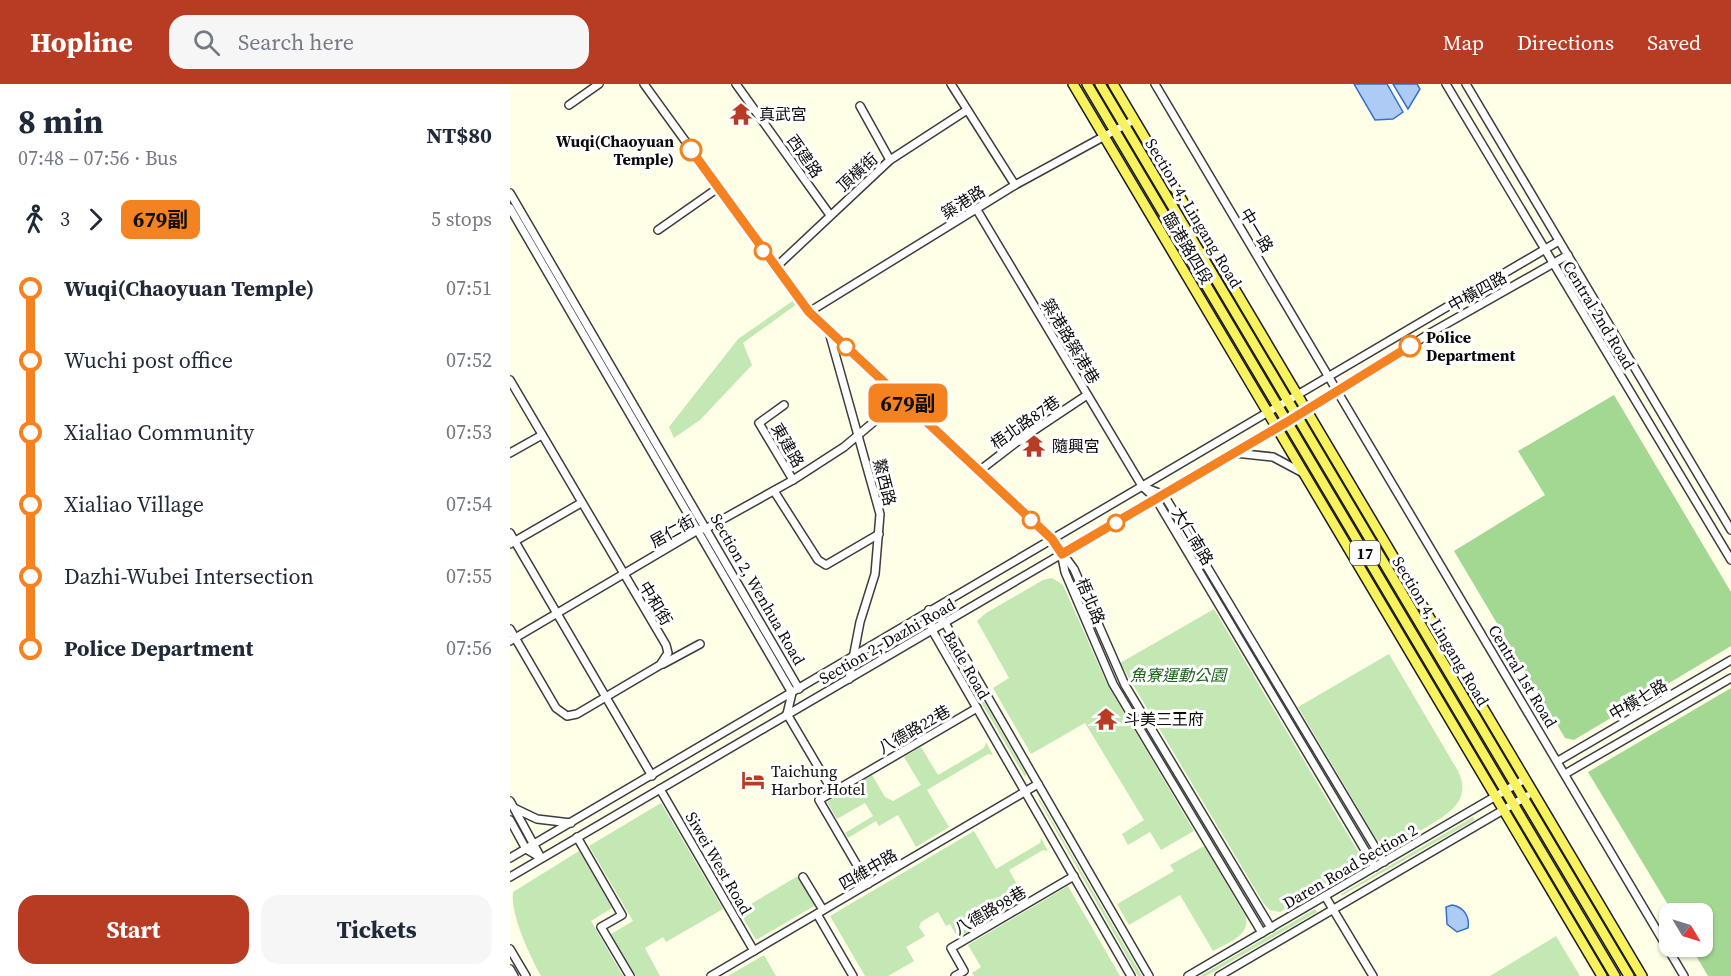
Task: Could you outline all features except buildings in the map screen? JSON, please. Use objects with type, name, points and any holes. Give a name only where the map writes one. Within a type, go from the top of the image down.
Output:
[{"type":"main road","name":"臨港路四段","points":[[1073,84],[1277,428]]},
{"type":"main road","name":"Section 4, Lingang Road","points":[[1087,84],[1615,976]]},
{"type":"main road","name":"Section 4, Lingang Road","points":[[1100,84],[1629,976]]},
{"type":"main road","name":"臨港路四段","points":[[1113,84],[1306,410]]},
{"type":"main road","name":"Section 4, Lingang Road","points":[[1306,410],[1642,976]]},
{"type":"main road","name":"17","points":[[1277,428],[1602,976]]},
{"type":"street","points":[[569,105],[599,84]]},
{"type":"street","points":[[644,84],[809,312],[1052,539],[1062,554]]},
{"type":"street","name":"西建路","points":[[736,84],[830,215]]},
{"type":"street","points":[[951,84],[1015,185]]},
{"type":"street","name":"中一路","points":[[1155,84],[1337,390]]},
{"type":"street","name":"Central 2nd Road","points":[[1446,84],[1731,560]]},
{"type":"street","name":"Central 2nd Road","points":[[1466,84],[1731,530]]},
{"type":"street","points":[[860,106],[890,160]]},
{"type":"street","name":"頂橫街","points":[[775,268],[890,160],[966,110]]},
{"type":"street","name":"築港路","points":[[809,312],[1015,185],[1134,120]]},
{"type":"street","points":[[658,230],[718,188]]},
{"type":"street","name":"Section 2, Wenhua Road","points":[[510,193],[799,689],[788,714]]},
{"type":"street","name":"Section 2, Wenhua Road","points":[[510,207],[792,693]]},
{"type":"street","name":"築港路築港巷","points":[[977,210],[1142,486]]},
{"type":"street","name":"中橫四路","points":[[1278,406],[1330,378],[1559,241]]},
{"type":"street","name":"中橫四路","points":[[1277,428],[1432,332],[1568,255]]},
{"type":"street","name":"鰲西路","points":[[828,330],[860,435],[880,514],[875,574],[852,657],[849,679]]},
{"type":"street","name":"中和街","points":[[510,380],[666,645],[667,656],[660,665]]},
{"type":"street","name":"Central 1st Road","points":[[1337,390],[1684,976]]},
{"type":"street","name":"梧北路87巷","points":[[979,471],[1018,441],[1087,395]]},
{"type":"street","name":"居仁街","points":[[513,639],[698,530],[707,528],[793,480],[860,435],[902,398]]},
{"type":"street","name":"東建路","points":[[784,405],[759,423],[793,480]]},
{"type":"street","name":"Section 2, Dazhi Road","points":[[510,858],[1278,406]]},
{"type":"street","name":"Section 2, Dazhi Road","points":[[510,877],[1277,428]]},
{"type":"street","points":[[510,453],[542,435]]},
{"type":"street","points":[[1235,453],[1273,457],[1304,473]]},
{"type":"street","name":"大仁南路","points":[[1142,486],[1164,495],[1384,862]]},
{"type":"street","name":"大仁南路","points":[[1142,486],[1155,500],[1375,867]]},
{"type":"street","points":[[774,491],[818,560],[826,566],[879,534]]},
{"type":"street","points":[[512,543],[581,503]]},
{"type":"street","points":[[510,533],[512,543],[557,613],[652,776]]},
{"type":"street","name":"梧北路","points":[[1062,554],[1074,569],[1121,677],[1271,928]]},
{"type":"street","name":"梧北路","points":[[1062,554],[1065,572],[1113,684],[1263,933]]},
{"type":"street","name":"Bade Road","points":[[929,610],[945,623],[1149,976]]},
{"type":"street","name":"Bade Road","points":[[929,610],[932,630],[1131,976]]},
{"type":"street","points":[[510,629],[513,639],[560,712],[575,715],[700,644]]},
{"type":"street","name":"中橫七路","points":[[1558,761],[1731,660]]},
{"type":"street","name":"中橫七路","points":[[1565,774],[1731,678]]},
{"type":"street","points":[[792,693],[788,714],[833,792],[819,800],[868,884]]},
{"type":"street","name":"八德路22巷","points":[[833,792],[977,708]]},
{"type":"street","name":"Daren Road Section 2","points":[[1188,976],[1526,780]]},
{"type":"street","name":"四維中路","points":[[711,976],[1038,784]]},
{"type":"street","name":"Siwei West Road","points":[[660,789],[754,951]]},
{"type":"street","name":"Daren Road Section 2","points":[[1219,976],[1533,793]]},
{"type":"street","points":[[512,805],[537,819],[571,823]]},
{"type":"street","points":[[512,805],[541,858]]},
{"type":"street","points":[[510,820],[526,849],[541,858]]},
{"type":"street","points":[[577,837],[622,915],[602,927],[630,976]]},
{"type":"street","name":"八德路98巷","points":[[955,976],[966,973],[951,948],[1074,876]]},
{"type":"street","points":[[803,877],[853,976]]},
{"type":"street","points":[[1325,896],[1373,976]]},
{"type":"street","points":[[510,949],[526,976]]},
{"type":"street","points":[[515,976],[520,965]]},
{"type":"street","points":[[510,969],[515,976]]},
{"type":"green space","points":[[794,300],[797,304],[743,343],[752,365],[700,420],[674,438],[669,427],[738,339]]},
{"type":"green space","points":[[1614,395],[1731,592],[1731,646],[1574,740],[1565,738],[1454,551],[1545,495],[1518,451]]},
{"type":"green space","points":[[1172,515],[1372,849],[1371,850],[1170,516]]},
{"type":"green space","points":[[1052,578],[1063,585],[1107,684],[1194,831],[1161,850],[1150,832],[1128,845],[1122,834],[1144,820],[1085,723],[1031,754],[993,688],[1009,678],[977,621],[986,613],[1043,580]]},
{"type":"green space","name":"魚寮運動公園","points":[[1214,609],[1360,855],[1359,863],[1354,869],[1280,912],[1270,910],[1264,904],[1120,663]]},
{"type":"green space","points":[[1389,654],[1458,771],[1462,782],[1462,792],[1454,808],[1405,840],[1390,846],[1377,840],[1298,707]]},
{"type":"green space","points":[[957,655],[1026,774],[1025,777],[954,656]]},
{"type":"green space","points":[[1731,688],[1731,976],[1708,976],[1697,957],[1713,957],[1713,903],[1667,903],[1588,772]]},
{"type":"green space","points":[[1150,737],[1152,737],[1258,916],[1257,916]]},
{"type":"green space","points":[[986,742],[993,755],[988,754],[927,790],[949,827],[916,847],[898,815],[879,826],[876,821],[848,838],[845,833],[873,816],[865,803],[837,819],[827,802],[872,775],[885,797],[893,801],[921,785],[904,757],[921,747],[938,775],[984,748]]},
{"type":"green space","points":[[1038,799],[1040,800],[1142,976],[1138,976]]},
{"type":"green space","points":[[661,803],[723,909],[666,942],[663,937],[645,948],[660,976],[636,976],[611,934],[633,921],[589,846]]},
{"type":"green space","points":[[1473,817],[1475,820],[1341,896],[1341,894]]},
{"type":"green space","points":[[974,831],[996,869],[1040,843],[1041,838],[1048,851],[1043,850],[1009,870],[1025,898],[958,938],[950,924],[946,926],[938,912],[921,922],[919,927],[925,936],[906,947],[914,961],[888,976],[865,976],[830,916]]},
{"type":"green space","points":[[1204,846],[1246,917],[1246,924],[1241,934],[1213,951],[1180,895],[1129,925],[1117,904],[1174,871],[1170,865]]},
{"type":"green space","points":[[579,851],[612,908],[591,921],[623,976],[541,976],[522,935],[515,912],[513,892]]},
{"type":"green space","points":[[798,876],[816,905],[756,940],[739,911]]},
{"type":"green space","points":[[1068,886],[1120,976],[974,976],[972,973],[981,967],[968,945]]},
{"type":"green space","points":[[1315,909],[1317,912],[1206,976],[1200,976]]},
{"type":"green space","points":[[1556,936],[1580,976],[1490,976]]},
{"type":"green space","points":[[764,955],[776,976],[728,976]]},
{"type":"water","points":[[1354,84],[1387,84],[1403,112],[1393,119],[1375,120]]},
{"type":"water","points":[[1393,84],[1417,84],[1420,89],[1408,109]]},
{"type":"water","points":[[1452,905],[1465,913],[1468,928],[1457,932],[1447,924],[1446,907]]},
{"type":"bus line","name":"679副","points":[[691,150],[809,312],[1052,539],[1062,554],[1287,422],[1410,346]]},
{"type":"place","name":"真武宮","points":[[741,114]]},
{"type":"place","name":"Wuqi(Chaoyuan Temple)","points":[[691,150]]},
{"type":"place","name":"Police Department","points":[[1410,346]]},
{"type":"place","name":"隨興宮","points":[[1034,446]]},
{"type":"place","name":"斗美三王府","points":[[1106,719]]},
{"type":"place","name":"Taichung Harbor Hotel","points":[[753,780]]}]
